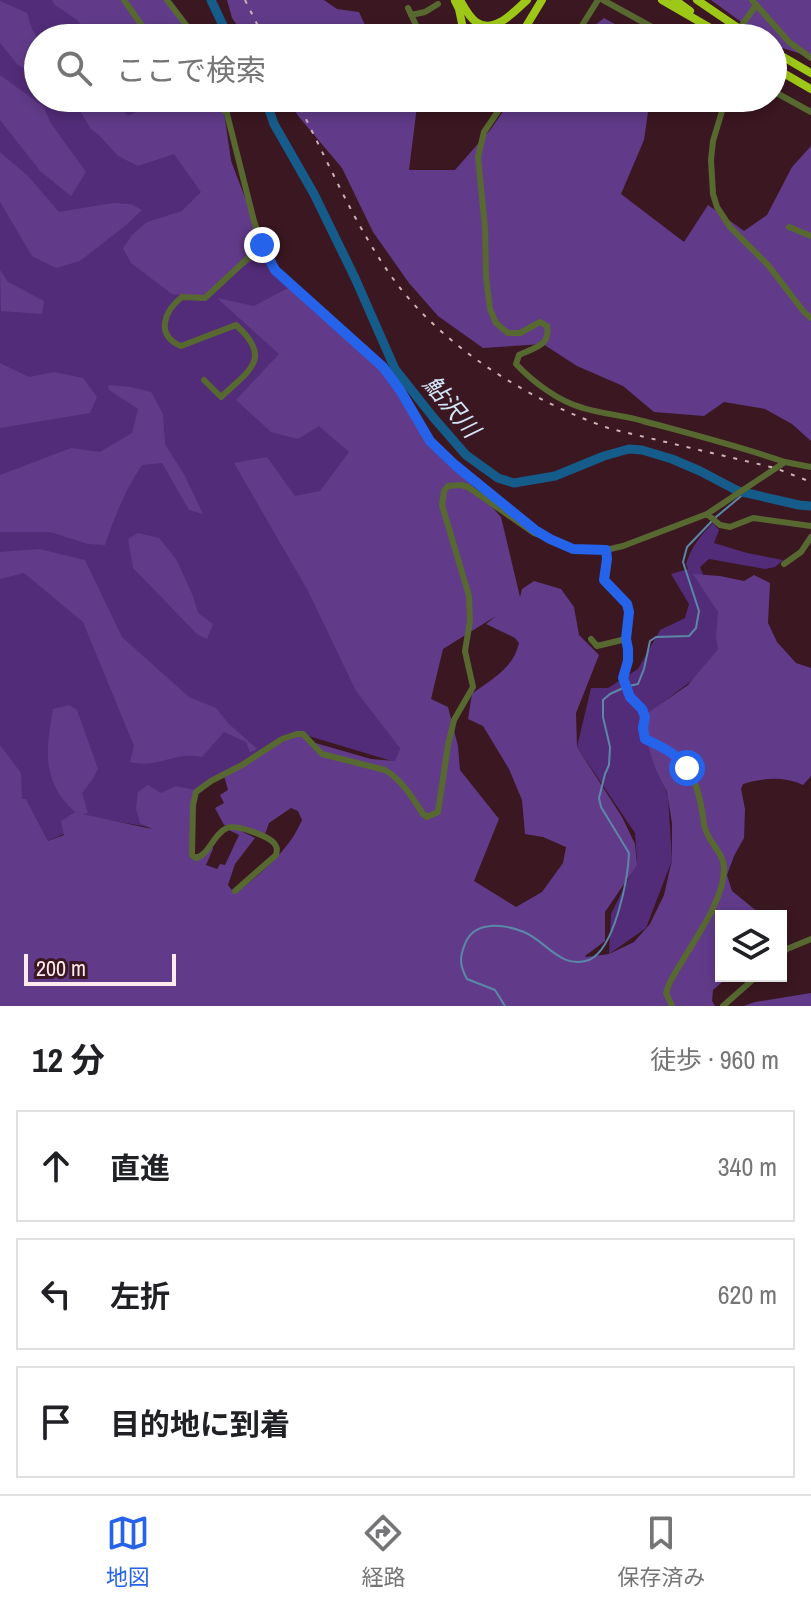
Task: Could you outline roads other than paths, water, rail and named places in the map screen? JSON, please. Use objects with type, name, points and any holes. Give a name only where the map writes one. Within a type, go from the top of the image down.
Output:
[{"type":"highway","points":[[457,0],[479,24]]},
{"type":"highway","points":[[457,0],[462,24]]},
{"type":"highway","points":[[494,24],[527,0]]},
{"type":"highway","points":[[527,24],[542,0]]},
{"type":"highway","points":[[662,0],[702,24]]},
{"type":"highway","points":[[675,0],[707,24]]},
{"type":"highway","points":[[697,0],[732,24]]},
{"type":"highway","points":[[787,59],[811,73]]},
{"type":"highway","points":[[787,75],[811,89]]},
{"type":"street","points":[[124,0],[141,24]]},
{"type":"street","points":[[167,0],[185,24]]},
{"type":"street","points":[[583,24],[600,0],[645,24]]},
{"type":"street","points":[[742,24],[754,2],[773,24]]},
{"type":"street","points":[[415,24],[409,12],[425,12],[438,4]]},
{"type":"street","points":[[787,40],[811,58]]},
{"type":"street","points":[[787,99],[811,112]]},
{"type":"street","points":[[226,112],[262,245],[275,270],[383,367],[430,441],[509,510],[550,539]]},
{"type":"street","points":[[498,112],[484,132],[478,157],[490,309],[496,323],[508,333],[520,333],[540,322],[547,326],[549,334],[537,349],[529,349],[519,355],[516,364],[530,378],[580,407],[641,420],[811,467]]},
{"type":"street","points":[[722,112],[711,160],[717,207],[730,227],[768,265],[811,318]]},
{"type":"street","points":[[789,227],[811,236]]},
{"type":"street","points":[[204,380],[221,397],[255,363],[254,346],[236,325],[181,346],[175,344],[164,328],[167,314],[182,297],[205,298],[262,245]]},
{"type":"street","points":[[235,891],[276,855],[275,844],[264,836],[229,827],[202,856],[196,858],[192,855],[194,796],[200,787],[287,736],[303,734],[322,754],[385,770],[406,788],[423,814],[427,817],[438,812],[454,720],[473,687],[465,651],[470,621],[469,596],[442,505],[448,486],[468,487],[534,533],[573,549],[606,550],[631,544],[707,514],[785,462]]},
{"type":"street","points":[[707,514],[720,525],[730,527],[753,518],[811,526]]},
{"type":"street","points":[[784,564],[801,552],[811,537]]},
{"type":"street","points":[[606,550],[604,580],[627,604],[629,612],[626,639],[628,661],[623,678],[630,697],[645,717],[645,739],[672,752],[694,781],[705,830],[723,859],[725,869],[712,911],[669,984],[666,993],[672,1006]]},
{"type":"street","points":[[591,639],[597,646],[626,639]]},
{"type":"street","points":[[787,949],[811,939]]},
{"type":"street","points":[[723,1006],[750,982]]},
{"type":"waterway","name":"鮎沢川","points":[[211,0],[222,24]]},
{"type":"waterway","name":"鮎沢川","points":[[270,112],[355,278],[395,369],[466,455],[498,478],[514,483],[555,476],[629,449],[642,450],[672,459],[738,491],[811,506]]},
{"type":"waterway","points":[[716,517],[746,492]]},
{"type":"waterway","points":[[629,686],[638,684],[650,641],[656,637],[689,636],[696,628],[699,611],[683,562],[687,547],[712,521]]},
{"type":"waterway","points":[[505,1006],[495,990],[467,979],[463,970],[463,949],[475,931],[490,926],[516,929],[532,936],[562,958],[579,962],[589,960],[598,953],[613,928],[623,895],[629,853],[601,807],[599,798],[609,765],[610,747],[603,717],[603,700],[623,688]]},
{"type":"railway","points":[[245,0],[257,24]]},
{"type":"railway","points":[[302,112],[355,217],[397,284],[441,331],[494,372],[552,404],[611,429],[775,468],[811,482]]}]
